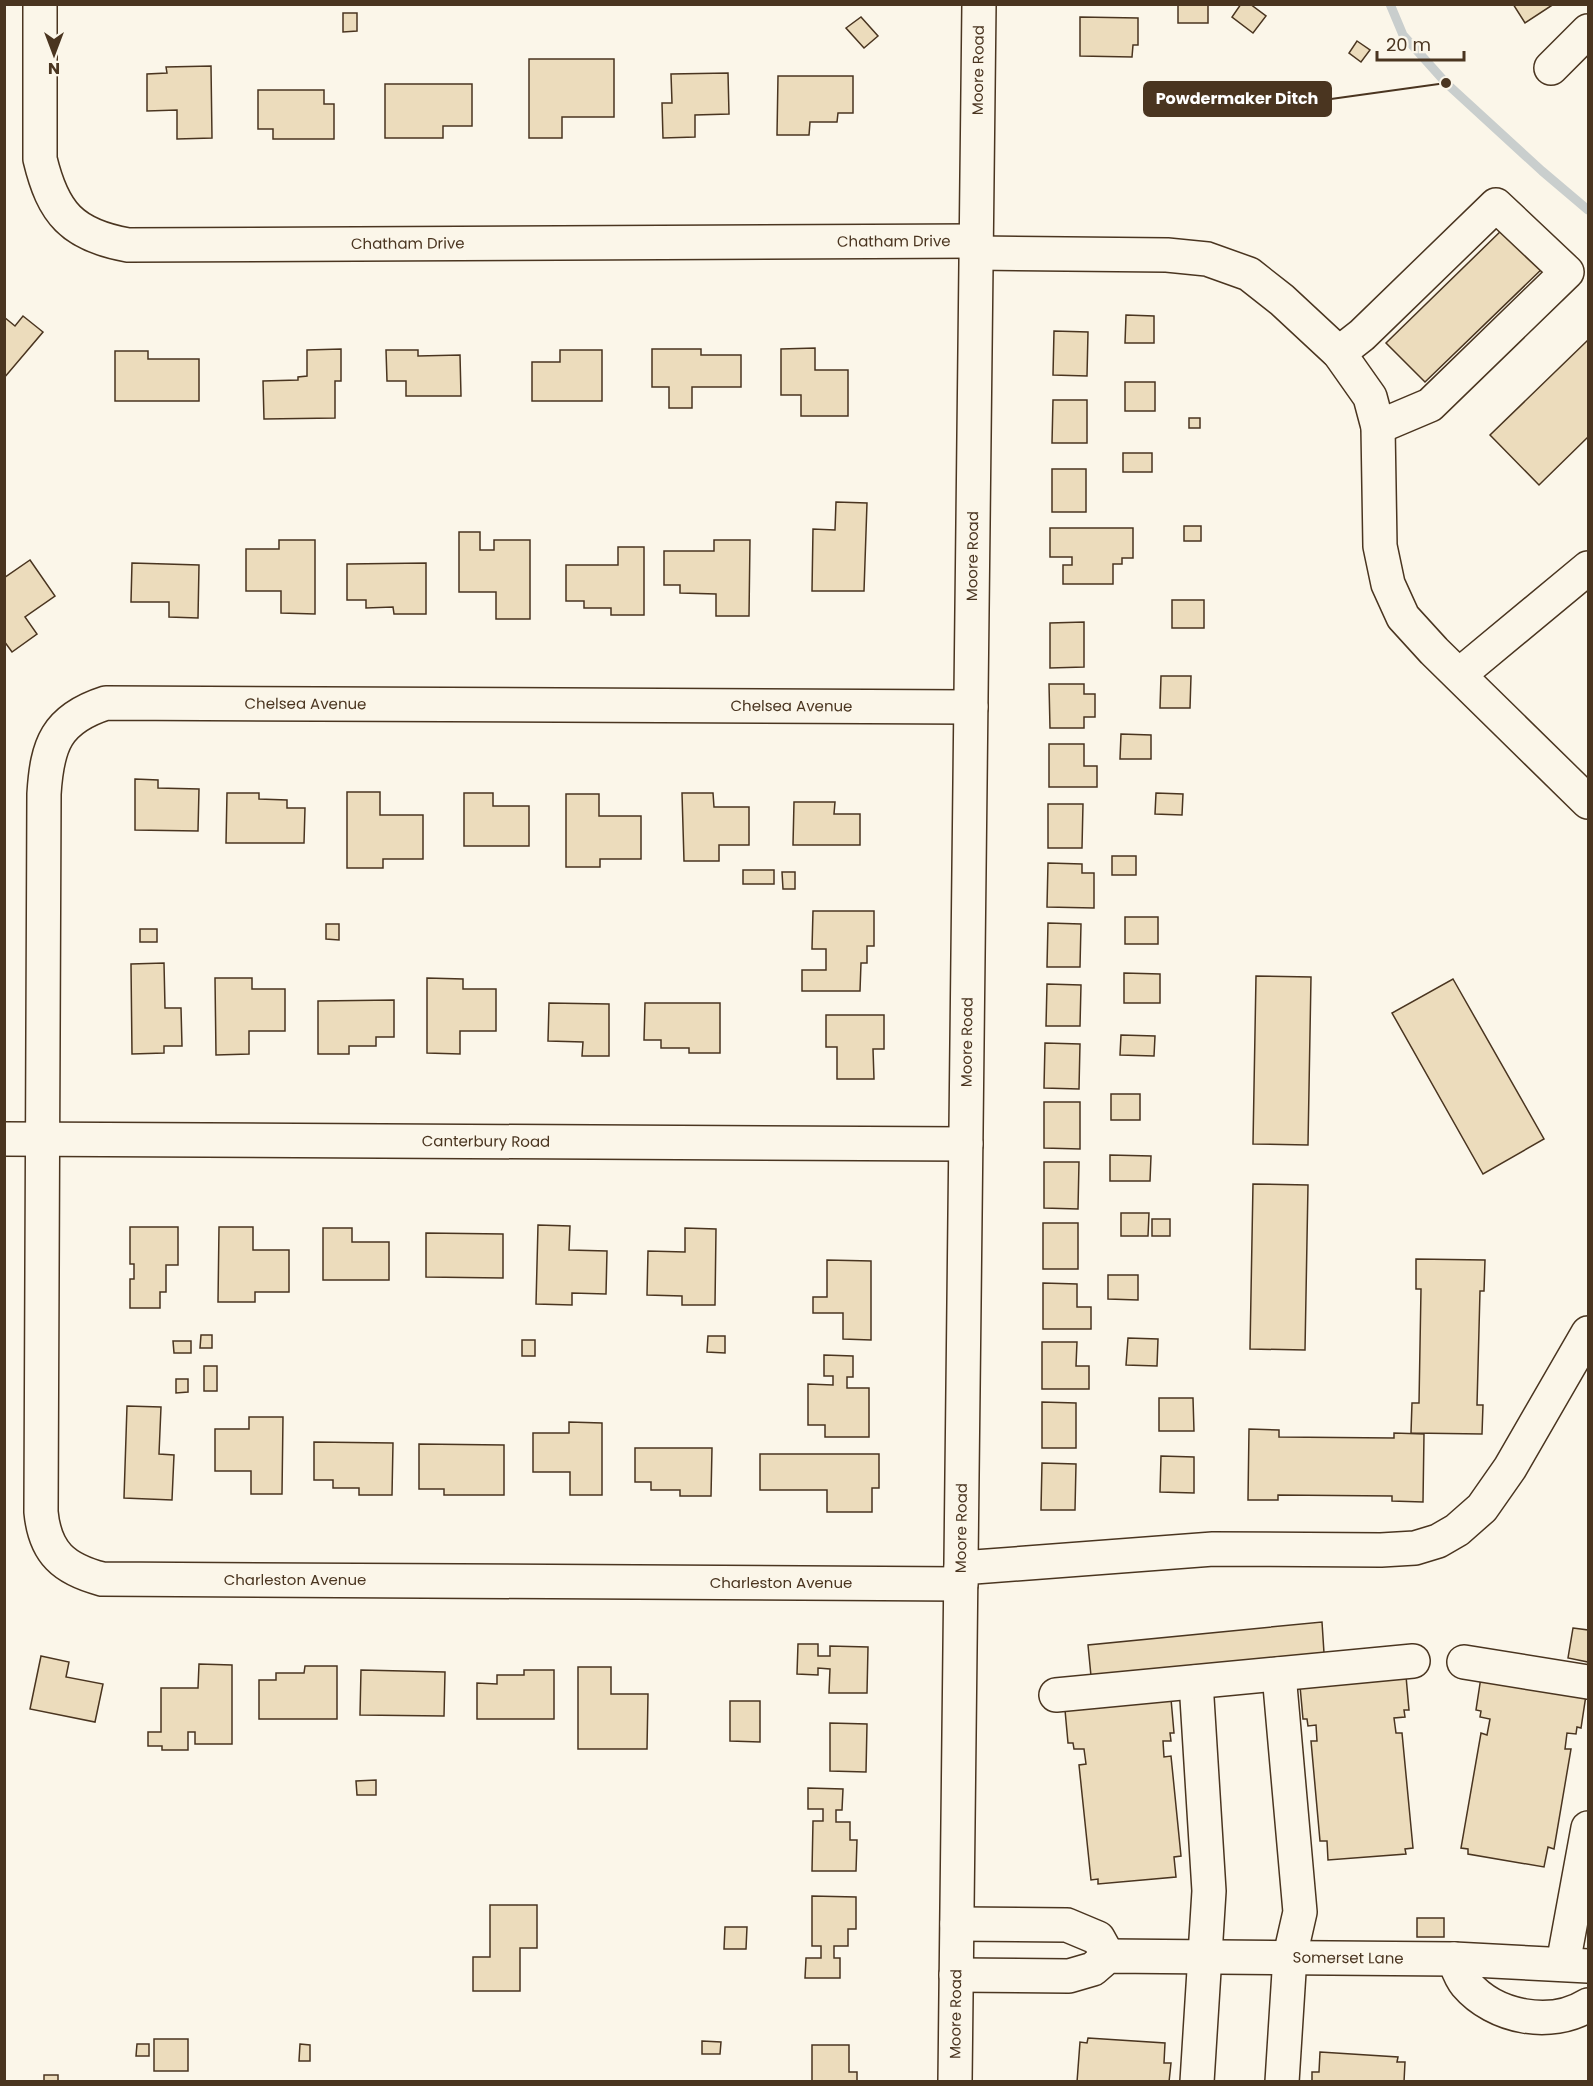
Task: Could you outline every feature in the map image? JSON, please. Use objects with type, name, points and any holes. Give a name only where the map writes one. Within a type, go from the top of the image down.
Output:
[{"type":"street","name":"Chatham Drive","points":[[40,4],[40,159],[46,183],[57,206],[80,229],[102,240],[128,245],[976,247],[1167,255],[1207,259],[1249,274],[1282,300],[1339,353],[1370,397],[1378,427],[1380,546],[1388,584],[1404,617],[1434,651],[1588,801]]},
{"type":"street","name":"Moore Road","points":[[955,2082],[979,4]]},
{"type":"street","points":[[1551,68],[1588,31]]},
{"type":"street","points":[[1339,353],[1362,335],[1496,205],[1567,272],[1430,405],[1378,427]]},
{"type":"street","points":[[1459,675],[1585,578]]},
{"type":"street","name":"Chelsea Avenue","points":[[43,1140],[46,763],[55,739],[71,719],[88,709],[106,703],[971,707]]},
{"type":"street","name":"Canterbury Road","points":[[4,1139],[966,1144]]},
{"type":"street","name":"Charleston Avenue","points":[[43,1140],[42,1524],[50,1546],[65,1563],[79,1573],[102,1579],[961,1576],[1213,1549],[1381,1550],[1415,1548],[1438,1541],[1457,1530],[1482,1508],[1510,1468],[1588,1333]]},
{"type":"street","points":[[1056,1695],[1413,1661]]},
{"type":"street","points":[[1464,1662],[1588,1682]]},
{"type":"street","points":[[1279,1674],[1300,1912],[1290,1956],[1282,2082]]},
{"type":"street","points":[[1196,1682],[1209,1891],[1197,2082]]},
{"type":"street","points":[[1576,1965],[1588,1828]]},
{"type":"street","points":[[956,1975],[1069,1976],[1093,1969],[1108,1956],[1098,1938],[1068,1925],[957,1924]]},
{"type":"street","name":"Somerset Lane","points":[[1108,1956],[1205,1955],[1454,1959],[1576,1965]]},
{"type":"street","points":[[1454,1959],[1465,1983],[1484,2001],[1515,2014],[1546,2019],[1575,2013],[1588,2005]]},
{"type":"building","points":[[1178,4],[1208,4],[1208,23],[1178,23]]},
{"type":"building","points":[[1241,4],[1250,4],[1266,16],[1253,33],[1232,17]]},
{"type":"building","points":[[1513,4],[1554,4],[1525,23]]},
{"type":"building","points":[[343,13],[357,13],[357,31],[343,32]]},
{"type":"building","points":[[861,17],[878,36],[864,48],[846,28]]},
{"type":"building","points":[[1080,17],[1138,18],[1138,45],[1133,45],[1132,57],[1080,56]]},
{"type":"building","points":[[1357,41],[1370,50],[1361,62],[1349,53]]},
{"type":"building","points":[[529,59],[614,59],[614,117],[562,117],[562,138],[529,138]]},
{"type":"building","points":[[211,66],[212,138],[177,139],[177,110],[147,111],[147,74],[167,73],[166,67]]},
{"type":"building","points":[[728,73],[729,114],[695,115],[695,137],[663,138],[662,103],[672,103],[671,74]]},
{"type":"building","points":[[778,76],[853,76],[853,113],[838,113],[837,122],[810,122],[809,135],[777,135]]},
{"type":"building","points":[[385,84],[472,84],[472,126],[443,126],[443,138],[385,138]]},
{"type":"building","points":[[258,90],[324,90],[324,104],[334,104],[334,139],[273,139],[273,129],[258,129]]},
{"type":"building","points":[[1506,226],[1545,266],[1425,382],[1386,343]]},
{"type":"building","points":[[1126,315],[1154,316],[1154,343],[1125,343]]},
{"type":"building","points":[[23,316],[43,332],[4,378],[4,317],[15,326]]},
{"type":"building","points":[[1054,331],[1088,332],[1087,376],[1053,375]]},
{"type":"building","points":[[1588,340],[1588,437],[1539,485],[1490,435]]},
{"type":"building","points":[[815,348],[815,370],[848,370],[848,416],[801,416],[801,395],[781,395],[781,349]]},
{"type":"building","points":[[341,349],[341,381],[335,381],[335,418],[264,419],[263,381],[298,380],[298,377],[307,376],[307,350]]},
{"type":"building","points":[[652,349],[701,349],[701,355],[741,355],[741,387],[692,387],[692,408],[669,408],[669,387],[652,387]]},
{"type":"building","points":[[386,350],[418,350],[418,356],[460,355],[461,396],[406,396],[406,381],[387,381]]},
{"type":"building","points":[[560,350],[602,350],[602,401],[532,401],[532,362],[560,362]]},
{"type":"building","points":[[115,351],[148,351],[148,359],[199,359],[199,401],[115,401]]},
{"type":"building","points":[[1125,382],[1155,382],[1155,411],[1125,411]]},
{"type":"building","points":[[1053,400],[1087,400],[1087,443],[1052,443]]},
{"type":"building","points":[[1189,418],[1200,418],[1200,428],[1189,428]]},
{"type":"building","points":[[1123,453],[1152,453],[1152,472],[1123,472]]},
{"type":"building","points":[[1052,469],[1086,469],[1086,512],[1052,512]]},
{"type":"building","points":[[836,502],[867,503],[864,591],[812,591],[813,529],[835,530]]},
{"type":"building","points":[[1184,526],[1201,526],[1201,541],[1184,541]]},
{"type":"building","points":[[1050,528],[1133,528],[1133,558],[1122,558],[1122,564],[1113,564],[1113,584],[1063,584],[1063,565],[1072,565],[1072,557],[1050,557]]},
{"type":"building","points":[[459,532],[480,532],[480,550],[494,550],[494,540],[530,540],[530,619],[496,619],[496,592],[459,592]]},
{"type":"building","points":[[279,540],[315,540],[315,614],[281,613],[281,591],[246,591],[246,549],[279,549]]},
{"type":"building","points":[[714,540],[750,540],[749,616],[716,616],[716,594],[680,593],[680,585],[664,585],[664,551],[714,551]]},
{"type":"building","points":[[618,547],[644,547],[644,615],[611,615],[611,608],[584,608],[584,601],[566,601],[566,565],[618,565]]},
{"type":"building","points":[[30,560],[55,596],[25,617],[37,634],[12,652],[4,641],[4,578]]},
{"type":"building","points":[[132,563],[199,565],[198,618],[169,617],[169,602],[131,602]]},
{"type":"building","points":[[426,563],[426,614],[394,614],[393,607],[366,608],[366,600],[347,600],[347,564]]},
{"type":"building","points":[[1172,600],[1204,600],[1204,628],[1172,628]]},
{"type":"building","points":[[1084,622],[1084,667],[1050,668],[1050,623]]},
{"type":"building","points":[[1161,676],[1191,676],[1190,708],[1160,708]]},
{"type":"building","points":[[1049,684],[1084,684],[1084,694],[1095,694],[1095,717],[1084,717],[1084,728],[1050,728]]},
{"type":"building","points":[[1121,734],[1151,735],[1151,759],[1120,759]]},
{"type":"building","points":[[1049,744],[1084,744],[1084,766],[1097,766],[1097,787],[1049,787]]},
{"type":"building","points":[[135,779],[158,780],[158,788],[199,789],[198,831],[135,830]]},
{"type":"building","points":[[347,792],[380,792],[380,815],[423,815],[423,859],[383,859],[383,868],[347,868]]},
{"type":"building","points":[[227,793],[259,793],[259,799],[287,800],[287,808],[305,808],[304,843],[226,843]]},
{"type":"building","points":[[464,793],[493,793],[493,806],[529,806],[529,846],[464,846]]},
{"type":"building","points":[[682,793],[713,793],[714,807],[749,807],[749,845],[719,845],[719,861],[684,861]]},
{"type":"building","points":[[1156,793],[1183,794],[1182,815],[1155,814]]},
{"type":"building","points":[[566,794],[599,794],[599,816],[641,816],[641,859],[600,859],[600,867],[566,867]]},
{"type":"building","points":[[794,802],[835,802],[834,814],[860,814],[860,845],[793,845]]},
{"type":"building","points":[[1048,804],[1083,804],[1082,848],[1048,848]]},
{"type":"building","points":[[1112,856],[1136,856],[1136,875],[1112,875]]},
{"type":"building","points":[[1048,863],[1082,864],[1082,873],[1094,873],[1094,908],[1047,907]]},
{"type":"building","points":[[743,870],[774,870],[774,884],[743,884]]},
{"type":"building","points":[[782,872],[795,872],[795,889],[783,889]]},
{"type":"building","points":[[813,911],[874,911],[874,946],[867,946],[867,963],[861,963],[860,991],[802,991],[802,970],[826,970],[826,949],[812,949]]},
{"type":"building","points":[[1125,917],[1158,917],[1158,944],[1125,944]]},
{"type":"building","points":[[1048,923],[1081,924],[1080,967],[1047,967]]},
{"type":"building","points":[[326,924],[339,924],[339,940],[326,939]]},
{"type":"building","points":[[140,929],[157,929],[157,942],[140,942]]},
{"type":"building","points":[[164,963],[165,1008],[181,1008],[182,1046],[164,1046],[164,1053],[132,1054],[131,964]]},
{"type":"building","points":[[1124,973],[1160,974],[1160,1003],[1124,1003]]},
{"type":"building","points":[[1256,976],[1311,977],[1308,1145],[1253,1144]]},
{"type":"building","points":[[215,978],[252,978],[252,989],[285,989],[285,1031],[249,1031],[249,1054],[216,1055]]},
{"type":"building","points":[[427,978],[463,979],[463,989],[496,989],[496,1031],[460,1031],[460,1054],[427,1053]]},
{"type":"building","points":[[1453,979],[1544,1139],[1483,1174],[1392,1013]]},
{"type":"building","points":[[1047,984],[1081,985],[1080,1026],[1046,1026]]},
{"type":"building","points":[[394,1000],[394,1037],[376,1037],[376,1046],[349,1046],[349,1054],[318,1054],[318,1001]]},
{"type":"building","points":[[549,1003],[609,1004],[609,1056],[582,1056],[583,1042],[548,1041]]},
{"type":"building","points":[[645,1003],[720,1003],[720,1053],[689,1053],[689,1048],[661,1048],[661,1040],[644,1040]]},
{"type":"building","points":[[826,1015],[884,1015],[884,1049],[873,1049],[874,1079],[837,1079],[837,1047],[826,1047]]},
{"type":"building","points":[[1121,1035],[1155,1036],[1154,1056],[1120,1055]]},
{"type":"building","points":[[1045,1043],[1080,1044],[1079,1089],[1044,1088]]},
{"type":"building","points":[[1111,1094],[1140,1094],[1140,1120],[1111,1120]]},
{"type":"building","points":[[1044,1102],[1080,1102],[1080,1149],[1044,1148]]},
{"type":"building","points":[[1110,1155],[1151,1156],[1150,1181],[1110,1181]]},
{"type":"building","points":[[1044,1162],[1079,1162],[1078,1209],[1044,1208]]},
{"type":"building","points":[[1253,1184],[1308,1185],[1305,1350],[1250,1349]]},
{"type":"building","points":[[1121,1213],[1149,1213],[1148,1236],[1121,1236]]},
{"type":"building","points":[[1152,1219],[1170,1219],[1170,1236],[1152,1236]]},
{"type":"building","points":[[1043,1223],[1078,1223],[1078,1269],[1043,1269]]},
{"type":"building","points":[[538,1225],[570,1226],[569,1250],[607,1251],[606,1294],[572,1293],[572,1305],[536,1304]]},
{"type":"building","points":[[130,1227],[178,1227],[178,1265],[166,1265],[166,1292],[160,1292],[160,1308],[130,1308],[130,1279],[134,1279],[134,1264],[130,1264]]},
{"type":"building","points":[[219,1227],[253,1227],[253,1250],[289,1250],[289,1292],[255,1292],[255,1302],[218,1302]]},
{"type":"building","points":[[323,1228],[352,1228],[352,1242],[389,1242],[389,1280],[323,1280]]},
{"type":"building","points":[[685,1228],[716,1229],[715,1305],[682,1305],[682,1296],[647,1295],[648,1251],[685,1252]]},
{"type":"building","points":[[426,1233],[503,1234],[503,1278],[426,1277]]},
{"type":"building","points":[[1416,1259],[1485,1260],[1484,1291],[1480,1291],[1477,1405],[1483,1405],[1482,1434],[1411,1433],[1412,1403],[1419,1403],[1421,1289],[1416,1289]]},
{"type":"building","points":[[827,1260],[871,1261],[871,1340],[843,1339],[843,1313],[813,1313],[813,1297],[827,1297]]},
{"type":"building","points":[[1108,1275],[1138,1275],[1138,1300],[1108,1299]]},
{"type":"building","points":[[1043,1283],[1077,1284],[1077,1307],[1091,1307],[1091,1329],[1043,1329]]},
{"type":"building","points":[[201,1335],[212,1335],[212,1348],[200,1348]]},
{"type":"building","points":[[708,1336],[725,1336],[725,1353],[707,1352]]},
{"type":"building","points":[[1128,1338],[1158,1339],[1157,1366],[1126,1365]]},
{"type":"building","points":[[522,1340],[535,1340],[535,1356],[522,1356]]},
{"type":"building","points":[[173,1341],[191,1341],[191,1353],[174,1353]]},
{"type":"building","points":[[1042,1342],[1077,1342],[1076,1366],[1089,1366],[1089,1389],[1042,1389]]},
{"type":"building","points":[[824,1355],[853,1356],[853,1377],[847,1377],[847,1388],[869,1388],[869,1437],[825,1437],[825,1425],[808,1425],[808,1384],[833,1385],[833,1376],[824,1376]]},
{"type":"building","points":[[204,1366],[217,1366],[217,1391],[204,1391]]},
{"type":"building","points":[[176,1379],[188,1379],[188,1392],[176,1393]]},
{"type":"building","points":[[1159,1398],[1193,1398],[1194,1431],[1159,1431]]},
{"type":"building","points":[[1042,1402],[1076,1403],[1076,1448],[1042,1448]]},
{"type":"building","points":[[127,1406],[161,1407],[159,1454],[174,1455],[172,1500],[124,1498]]},
{"type":"building","points":[[249,1417],[283,1417],[282,1494],[251,1494],[251,1471],[215,1471],[215,1429],[249,1429]]},
{"type":"building","points":[[569,1422],[602,1423],[602,1495],[570,1495],[570,1472],[533,1472],[533,1433],[569,1433]]},
{"type":"building","points":[[1249,1429],[1279,1430],[1279,1437],[1394,1438],[1394,1433],[1424,1434],[1423,1502],[1392,1501],[1392,1496],[1278,1495],[1278,1500],[1248,1500]]},
{"type":"building","points":[[314,1442],[393,1443],[392,1495],[359,1495],[359,1488],[333,1488],[333,1480],[314,1480]]},
{"type":"building","points":[[419,1444],[504,1445],[504,1495],[444,1495],[444,1489],[419,1489]]},
{"type":"building","points":[[635,1448],[712,1448],[711,1496],[680,1496],[680,1490],[651,1490],[651,1482],[635,1482]]},
{"type":"building","points":[[760,1454],[879,1454],[879,1488],[872,1488],[872,1512],[827,1512],[827,1490],[760,1490]]},
{"type":"building","points":[[1161,1456],[1194,1457],[1194,1493],[1160,1492]]},
{"type":"building","points":[[1042,1463],[1076,1464],[1075,1510],[1041,1510]]},
{"type":"building","points":[[1322,1622],[1324,1653],[1091,1676],[1088,1645]]},
{"type":"building","points":[[1573,1628],[1588,1630],[1588,1662],[1568,1658]]},
{"type":"building","points":[[798,1644],[818,1644],[818,1656],[830,1656],[830,1646],[868,1647],[867,1693],[829,1693],[830,1669],[818,1668],[818,1675],[797,1674]]},
{"type":"building","points":[[41,1656],[69,1662],[66,1677],[103,1684],[95,1722],[30,1709]]},
{"type":"building","points":[[199,1664],[232,1665],[232,1744],[195,1744],[195,1732],[188,1732],[188,1750],[162,1750],[162,1746],[148,1746],[148,1732],[161,1732],[161,1688],[198,1688]]},
{"type":"building","points":[[305,1666],[337,1666],[337,1719],[259,1719],[259,1680],[276,1680],[276,1673],[304,1673]]},
{"type":"building","points":[[578,1667],[611,1667],[611,1694],[648,1694],[647,1749],[578,1749]]},
{"type":"building","points":[[361,1670],[445,1672],[444,1716],[360,1715]]},
{"type":"building","points":[[524,1670],[554,1670],[554,1719],[477,1719],[477,1683],[497,1684],[497,1675],[524,1675]]},
{"type":"building","points":[[1406,1676],[1409,1710],[1404,1710],[1405,1717],[1394,1718],[1396,1733],[1402,1733],[1413,1848],[1405,1849],[1406,1854],[1328,1860],[1327,1841],[1320,1841],[1311,1741],[1317,1741],[1316,1725],[1308,1726],[1307,1719],[1303,1719],[1300,1686]]},
{"type":"building","points":[[1481,1677],[1586,1695],[1581,1728],[1577,1727],[1576,1734],[1567,1733],[1565,1749],[1571,1749],[1554,1849],[1548,1847],[1544,1867],[1468,1854],[1468,1849],[1461,1848],[1481,1733],[1487,1735],[1490,1719],[1480,1717],[1481,1711],[1476,1710]]},
{"type":"building","points":[[1171,1699],[1174,1733],[1170,1733],[1171,1741],[1163,1741],[1164,1757],[1171,1756],[1181,1856],[1174,1857],[1176,1877],[1098,1884],[1098,1879],[1091,1880],[1079,1765],[1086,1764],[1084,1749],[1074,1749],[1073,1743],[1068,1743],[1065,1710]]},
{"type":"building","points":[[730,1701],[760,1701],[760,1742],[730,1741]]},
{"type":"building","points":[[830,1723],[867,1724],[866,1772],[830,1771]]},
{"type":"building","points":[[376,1780],[376,1795],[357,1795],[356,1781]]},
{"type":"building","points":[[808,1788],[843,1789],[842,1810],[836,1810],[836,1822],[850,1822],[850,1840],[857,1840],[856,1871],[812,1871],[813,1821],[823,1821],[823,1809],[808,1809]]},
{"type":"building","points":[[812,1896],[856,1897],[856,1929],[848,1929],[848,1946],[834,1946],[834,1958],[840,1958],[840,1978],[805,1978],[806,1958],[821,1958],[821,1946],[812,1946]]},
{"type":"building","points":[[490,1905],[537,1905],[537,1948],[520,1948],[520,1991],[473,1991],[473,1957],[490,1957]]},
{"type":"building","points":[[1417,1918],[1444,1918],[1444,1937],[1417,1937]]},
{"type":"building","points":[[725,1927],[747,1927],[746,1949],[724,1949]]},
{"type":"building","points":[[1088,2038],[1165,2043],[1164,2063],[1171,2063],[1169,2082],[1077,2082],[1080,2042],[1087,2043]]},
{"type":"building","points":[[154,2039],[188,2039],[188,2071],[154,2071]]},
{"type":"building","points":[[702,2041],[721,2042],[720,2054],[702,2054]]},
{"type":"building","points":[[137,2044],[149,2044],[149,2056],[136,2056]]},
{"type":"building","points":[[300,2044],[310,2045],[310,2061],[299,2061]]},
{"type":"building","points":[[812,2045],[849,2045],[849,2072],[857,2072],[857,2082],[812,2082]]},
{"type":"building","points":[[1320,2052],[1398,2057],[1397,2062],[1405,2062],[1404,2082],[1312,2082],[1312,2072],[1319,2072]]},
{"type":"building","points":[[44,2075],[58,2075],[58,2082],[44,2082]]},
{"type":"waterway","points":[[1390,4],[1403,35],[1446,83],[1588,210]]},
{"type":"place","name":"Powdermaker Ditch","points":[[1446,83]]}]
